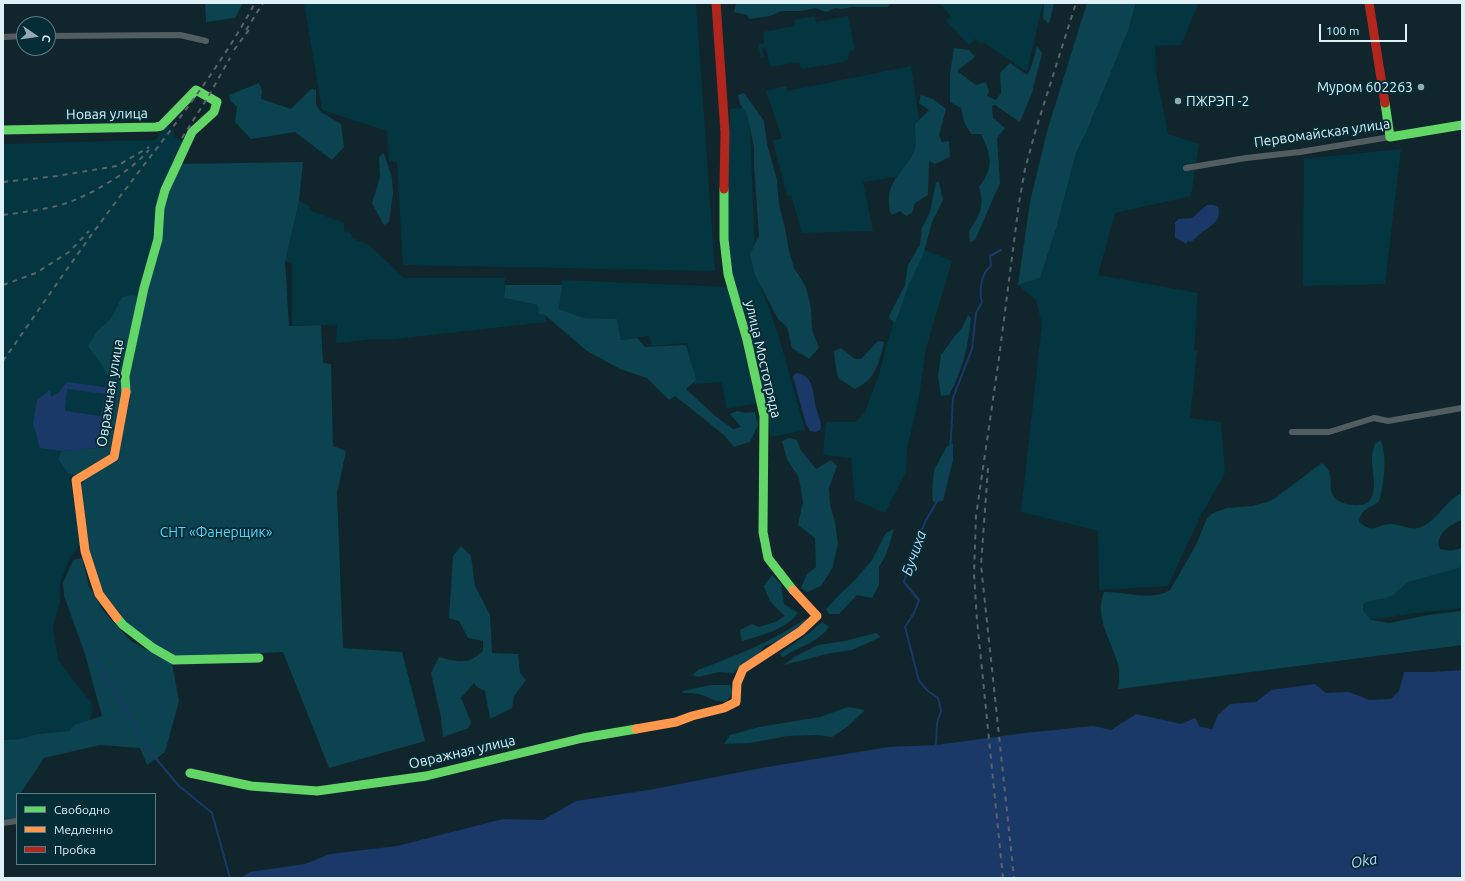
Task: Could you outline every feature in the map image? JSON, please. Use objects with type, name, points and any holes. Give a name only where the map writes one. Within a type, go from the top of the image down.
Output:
[{"type":"street","name":"улица Мостотряда","points":[[716,3],[725,140],[724,225],[726,256],[728,274],[747,340],[764,416],[763,532],[768,558],[800,599],[817,616],[801,632],[742,669],[736,683],[736,702]]},
{"type":"street","points":[[1369,3],[1390,137]]},
{"type":"street","points":[[56,36],[180,35],[206,41]]},
{"type":"street","points":[[3,37],[16,36]]},
{"type":"street","name":"Овражная улица","points":[[196,90],[217,102],[214,112],[192,132],[165,190],[160,208],[158,239],[144,288],[125,376],[126,396],[114,457],[76,480],[85,551],[99,594],[123,625],[153,648],[174,660],[259,658]]},
{"type":"street","name":"Новая улица","points":[[3,130],[161,126],[196,90]]},
{"type":"street","name":"Первомайская улица","points":[[1186,168],[1246,158],[1300,152],[1462,125]]},
{"type":"street","points":[[1292,432],[1329,432],[1374,418],[1388,421],[1462,408]]},
{"type":"street","name":"Овражная улица","points":[[190,773],[252,786],[318,791],[426,776],[583,738],[676,722],[692,716],[724,708],[736,702]]},
{"type":"street","points":[[3,823],[16,821]]},
{"type":"shaded area","points":[[304,3],[696,3],[715,271],[403,265],[397,162],[389,161],[387,131],[322,110]]},
{"type":"shaded area","points":[[942,3],[1043,3],[1027,72],[983,42],[981,44],[975,39],[969,45],[946,21],[951,16],[941,5]]},
{"type":"shaded area","points":[[1137,3],[1198,4],[1181,45],[1155,46],[1156,72],[1168,134],[1199,144],[1191,196],[1115,213],[1098,275],[1198,293],[1194,350],[1197,351],[1190,418],[1221,422],[1225,473],[1201,515],[1168,586],[1099,590],[1098,531],[1021,512],[1042,324],[1036,300],[1018,285],[1040,278],[1056,229],[1076,153],[1092,119]]},
{"type":"shaded area","points":[[815,16],[816,22],[848,16],[855,50],[849,51],[848,60],[844,62],[801,69],[799,62],[770,67],[766,48],[762,49],[764,57],[761,57],[759,49],[759,44],[764,43],[763,32],[795,26],[795,20]]},
{"type":"shaded area","points":[[911,66],[927,172],[863,182],[873,231],[802,233],[791,195],[787,196],[773,141],[782,138],[766,91],[786,86],[788,91]]},
{"type":"shaded area","points":[[749,107],[756,272],[779,337],[805,430],[771,437],[755,369],[729,275],[727,205],[730,109]]},
{"type":"shaded area","points":[[167,126],[173,130],[174,136],[186,144],[163,187],[155,242],[109,455],[70,478],[81,544],[70,558],[60,583],[60,601],[53,627],[58,660],[91,701],[92,712],[89,721],[74,725],[69,731],[37,734],[20,739],[3,740],[3,144],[155,140]]},
{"type":"shaded area","points":[[1401,149],[1385,284],[1303,286],[1304,159]]},
{"type":"shaded area","points":[[299,201],[308,205],[312,211],[344,223],[344,231],[351,233],[352,238],[369,245],[404,278],[505,278],[504,298],[539,305],[545,315],[546,322],[395,339],[375,339],[336,343],[337,325],[292,325],[292,263],[285,262]]},
{"type":"shaded area","points":[[918,247],[952,261],[926,348],[918,403],[907,448],[906,472],[885,513],[855,500],[851,458],[823,455],[826,422],[855,422],[865,412],[879,374],[897,308]]},
{"type":"shaded area","points":[[562,280],[729,287],[756,403],[727,409],[721,382],[695,384],[687,343],[652,346],[649,336],[621,340],[617,319],[584,318],[559,309]]},
{"type":"shaded area","points":[[1462,565],[1462,608],[1415,613],[1272,635],[1425,573]]},
{"type":"green space","points":[[205,3],[243,3],[235,18],[206,22]]},
{"type":"green space","points":[[736,3],[890,3],[888,7],[835,8],[826,12],[816,8],[801,11],[782,11],[770,16],[750,19],[747,15],[734,12]]},
{"type":"green space","points":[[1044,3],[1054,3],[1049,24],[1043,18]]},
{"type":"green space","points":[[1087,3],[1136,3],[1128,30],[1088,128],[1076,153],[1056,229],[1040,278],[1018,285],[1030,202],[1048,128]]},
{"type":"green space","points":[[1037,46],[1042,53],[1032,93],[1020,122],[995,105],[992,106],[993,118],[1005,128],[997,138],[1000,183],[975,240],[970,242],[969,231],[979,215],[982,199],[979,187],[987,173],[990,161],[981,134],[971,134],[964,122],[961,108],[950,102],[950,74],[954,48],[969,50],[975,57],[957,71],[976,85],[986,82],[989,91],[987,96],[996,100],[1001,93],[1000,73],[1010,63],[1027,75],[1032,65]]},
{"type":"green space","points":[[259,83],[262,91],[261,99],[291,109],[311,89],[316,90],[316,105],[321,112],[341,124],[344,147],[332,160],[295,132],[251,139],[235,122],[237,107],[230,100],[229,95]]},
{"type":"green space","points":[[744,93],[764,121],[767,144],[777,180],[779,205],[789,251],[794,268],[806,287],[811,308],[812,330],[819,348],[809,359],[792,348],[787,327],[778,319],[755,275],[750,254],[759,236],[754,147],[747,114],[740,104],[738,95]]},
{"type":"green space","points":[[921,95],[933,99],[946,109],[939,135],[942,142],[949,141],[950,157],[935,164],[929,161],[928,195],[915,203],[912,213],[906,216],[900,211],[892,215],[889,202],[892,185],[912,156],[915,149],[915,124],[929,110],[919,103]]},
{"type":"green space","points":[[384,153],[392,178],[393,194],[389,222],[384,225],[372,203],[380,177],[379,157]]},
{"type":"green space","name":"СНТ «Фанерщик»","points":[[303,162],[299,201],[285,262],[289,326],[321,325],[323,363],[331,364],[333,446],[346,451],[337,493],[343,648],[402,652],[425,741],[329,768],[283,652],[178,657],[154,645],[126,623],[102,590],[87,550],[80,488],[85,478],[116,461],[130,399],[130,374],[165,202],[180,164]]},
{"type":"green space","points":[[936,182],[939,182],[943,200],[932,222],[923,255],[910,282],[895,323],[889,316],[905,285],[908,265],[920,245],[922,228],[930,212]]},
{"type":"green space","points":[[505,285],[562,285],[559,309],[584,318],[617,319],[621,340],[637,338],[645,347],[686,345],[696,380],[686,389],[714,415],[733,429],[741,427],[730,414],[737,411],[745,413],[755,412],[758,425],[750,442],[734,447],[724,435],[675,396],[669,400],[647,378],[620,369],[587,351],[545,315],[539,314],[538,305],[504,298]]},
{"type":"green space","points":[[132,295],[138,297],[123,400],[109,455],[75,475],[68,473],[58,459],[62,451],[96,448],[106,444],[114,406],[113,388],[111,381],[101,363],[88,346],[98,330],[111,319],[122,297]]},
{"type":"green space","points":[[968,315],[971,318],[970,328],[958,376],[949,395],[941,396],[938,376],[941,355],[962,328]]},
{"type":"green space","points":[[878,341],[884,342],[876,370],[868,380],[855,389],[838,378],[834,351],[841,348],[855,359],[861,359]]},
{"type":"green space","points":[[789,438],[797,440],[800,449],[816,469],[831,460],[837,466],[829,488],[830,505],[835,522],[838,544],[833,567],[821,586],[807,592],[801,588],[807,574],[816,567],[815,538],[798,525],[803,502],[799,478],[787,459],[782,441]]},
{"type":"green space","points":[[1380,440],[1385,461],[1381,495],[1376,504],[1364,511],[1359,522],[1369,528],[1391,524],[1418,528],[1436,517],[1456,496],[1462,493],[1462,520],[1447,528],[1439,538],[1438,543],[1440,549],[1443,550],[1462,548],[1462,567],[1408,582],[1393,595],[1386,598],[1368,601],[1363,604],[1363,611],[1371,620],[1390,623],[1428,615],[1462,611],[1462,645],[1118,689],[1118,664],[1102,619],[1101,601],[1104,592],[1146,596],[1163,593],[1170,590],[1196,545],[1207,518],[1213,513],[1227,508],[1252,506],[1274,499],[1322,463],[1329,472],[1332,493],[1335,499],[1340,502],[1354,505],[1363,504],[1369,501],[1373,495],[1374,488],[1372,454],[1375,444]]},
{"type":"green space","points":[[953,444],[953,460],[943,501],[933,502],[932,493],[934,470],[947,446]]},
{"type":"green space","points":[[894,529],[886,555],[879,567],[879,585],[872,598],[857,595],[839,614],[829,614],[826,609],[854,581],[872,560],[886,533]]},
{"type":"green space","points":[[461,546],[471,556],[475,586],[490,615],[492,653],[518,654],[520,673],[526,680],[514,696],[512,708],[490,719],[485,691],[477,687],[474,683],[461,698],[471,722],[469,728],[443,737],[441,717],[431,673],[439,657],[462,661],[473,659],[483,651],[483,641],[468,638],[459,621],[449,618],[453,556]]},
{"type":"green space","points":[[82,558],[89,586],[105,613],[131,641],[172,664],[179,701],[165,752],[147,765],[140,748],[100,745],[44,758],[21,793],[16,793],[16,818],[3,820],[3,740],[20,739],[37,734],[69,731],[74,725],[102,716],[84,651],[64,596],[63,583],[73,560]]},
{"type":"green space","points":[[772,575],[781,585],[784,604],[798,613],[787,624],[780,628],[742,641],[740,630],[752,624],[759,627],[775,622],[785,616],[772,603],[764,586]]},
{"type":"green space","points":[[805,619],[804,626],[788,638],[764,646],[758,654],[734,673],[719,672],[699,677],[692,675],[698,670],[766,642]]},
{"type":"green space","points":[[822,622],[829,627],[820,637],[783,657],[779,654],[808,634]]},
{"type":"green space","points":[[876,633],[881,637],[852,650],[831,653],[784,665],[794,657],[818,645],[845,641]]},
{"type":"green space","points":[[711,685],[730,685],[733,692],[727,701],[716,701],[702,695],[682,693],[683,691]]},
{"type":"green space","points":[[848,707],[865,710],[847,727],[832,737],[817,735],[787,736],[750,743],[724,744],[730,735],[759,727],[820,717]]},
{"type":"water","points":[[1207,205],[1214,205],[1218,207],[1219,212],[1215,223],[1191,242],[1188,241],[1186,244],[1175,237],[1175,223],[1178,219],[1192,218]]},
{"type":"water","points":[[796,373],[802,374],[806,377],[812,386],[821,425],[820,430],[815,432],[810,431],[806,424],[793,377]]},
{"type":"water","points":[[67,382],[111,388],[104,440],[96,448],[62,451],[40,448],[33,423],[37,400],[50,390],[51,397],[59,392]],"holes":[[[67,389],[105,394],[101,416],[65,411]]]},
{"type":"water","name":"Oka","points":[[1462,670],[1462,878],[241,878],[250,872],[305,864],[330,854],[397,846],[503,819],[543,820],[576,801],[649,790],[767,767],[889,747],[936,745],[1025,733],[1093,726],[1111,730],[1136,714],[1181,724],[1195,718],[1200,727],[1212,729],[1218,715],[1230,704],[1256,702],[1271,690],[1315,684],[1326,693],[1349,692],[1369,700],[1391,699],[1399,691],[1404,672]]},
{"type":"waterway","name":"Бучиха","points":[[936,747],[937,723],[941,711],[938,698],[928,691],[919,681],[905,627],[914,613],[919,600],[904,582],[913,552],[925,522],[939,498],[950,455],[953,398],[972,349],[976,313],[982,302],[981,292],[983,277],[991,266],[990,256],[1001,250]]},
{"type":"waterway","points":[[93,654],[153,755],[178,785],[212,813],[230,878]]},
{"type":"railway","points":[[3,361],[86,242],[171,130],[206,81],[240,30],[255,3]]},
{"type":"railway","points":[[246,30],[263,3]]},
{"type":"railway","points":[[1003,878],[977,620],[974,574],[976,516],[1025,169],[1036,129],[1076,3]]},
{"type":"railway","points":[[234,50],[251,27]]},
{"type":"railway","points":[[182,138],[208,97],[230,58]]},
{"type":"railway","points":[[3,182],[57,176],[117,166],[149,147]]},
{"type":"railway","points":[[3,215],[54,207],[70,202],[112,180],[132,166],[149,150]]},
{"type":"railway","points":[[3,285],[36,273],[69,252],[89,231]]},
{"type":"railway","points":[[988,468],[981,565],[1014,878]]},
{"type":"traffic: fast","points":[[3,130],[156,127],[161,126],[196,90],[217,102],[214,112],[192,132],[165,190],[160,208],[158,239],[144,288],[125,376],[126,392]]},
{"type":"traffic: fast","points":[[1385,103],[1390,137],[1462,125]]},
{"type":"traffic: fast","points":[[724,189],[724,239],[728,274],[747,340],[764,416],[763,532],[768,558],[793,590]]},
{"type":"traffic: fast","points":[[117,618],[123,625],[153,648],[174,660],[259,658]]},
{"type":"traffic: fast","points":[[190,773],[251,786],[317,791],[426,776],[583,738],[636,729]]},
{"type":"traffic: slow","points":[[117,618],[99,594],[85,551],[76,480],[114,457],[126,392]]},
{"type":"traffic: slow","points":[[636,729],[676,722],[692,716],[724,708],[736,702],[737,683],[743,669],[801,631],[817,616],[793,590]]},
{"type":"traffic: jam","points":[[716,3],[725,132],[724,189]]},
{"type":"traffic: jam","points":[[1369,3],[1385,103]]},
{"type":"place","name":"Муром 602263","points":[[1421,87]]},
{"type":"place","name":"ПЖРЭП -2","points":[[1178,101]]}]
